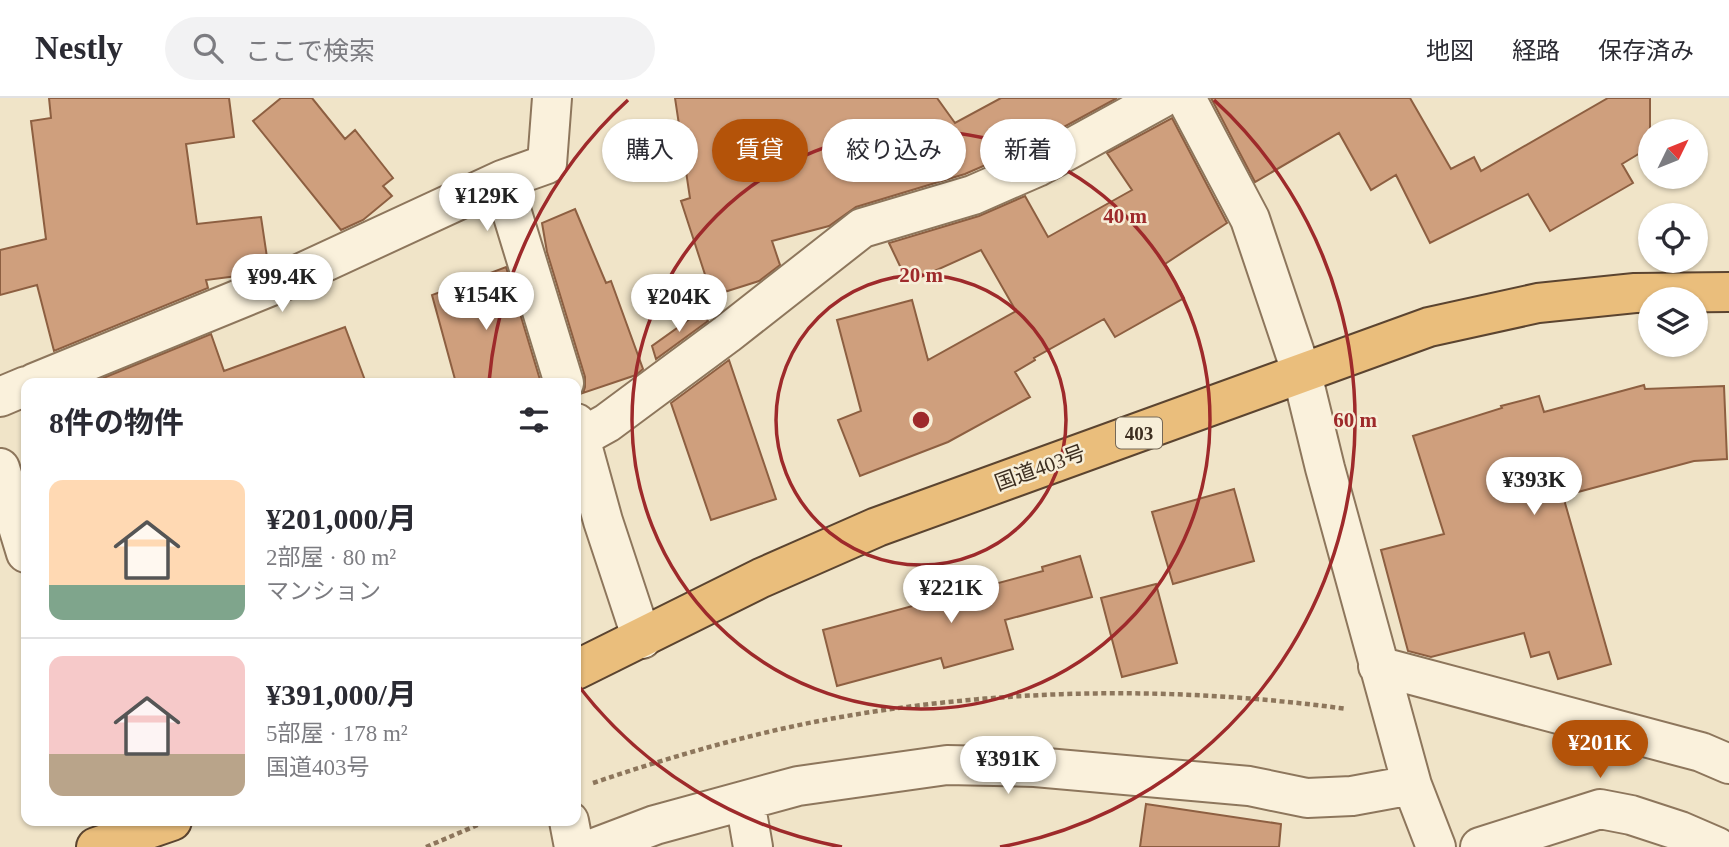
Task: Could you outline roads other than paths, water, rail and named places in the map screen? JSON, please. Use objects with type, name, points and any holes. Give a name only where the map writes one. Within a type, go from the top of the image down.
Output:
[{"type":"highway","name":"国道403号","points":[[581,668],[761,578],[877,527],[1429,327],[1538,303],[1634,293],[1729,292]]},
{"type":"highway","points":[[105,836],[150,826]]},
{"type":"street","points":[[46,378],[286,280],[502,180],[547,164],[552,98]]},
{"type":"street","points":[[581,430],[607,423],[727,334],[862,228],[973,195],[1037,167],[1162,98]]},
{"type":"street","points":[[1186,98],[1250,219],[1301,374],[1412,785],[1436,847]]},
{"type":"street","points":[[502,180],[562,378]]},
{"type":"street","points":[[0,397],[21,388]]},
{"type":"street","points":[[581,442],[603,521],[642,639]]},
{"type":"street","points":[[0,468],[21,537]]},
{"type":"street","points":[[1378,666],[1701,752],[1729,764]]},
{"type":"street","points":[[597,847],[655,825],[798,786],[947,765],[1035,767],[1249,786],[1307,798],[1352,796],[1412,785]]},
{"type":"street","points":[[745,801],[753,847]]},
{"type":"street","points":[[1480,847],[1600,810],[1631,815],[1717,847]]},
{"type":"street","points":[[570,826],[574,847]]}]
